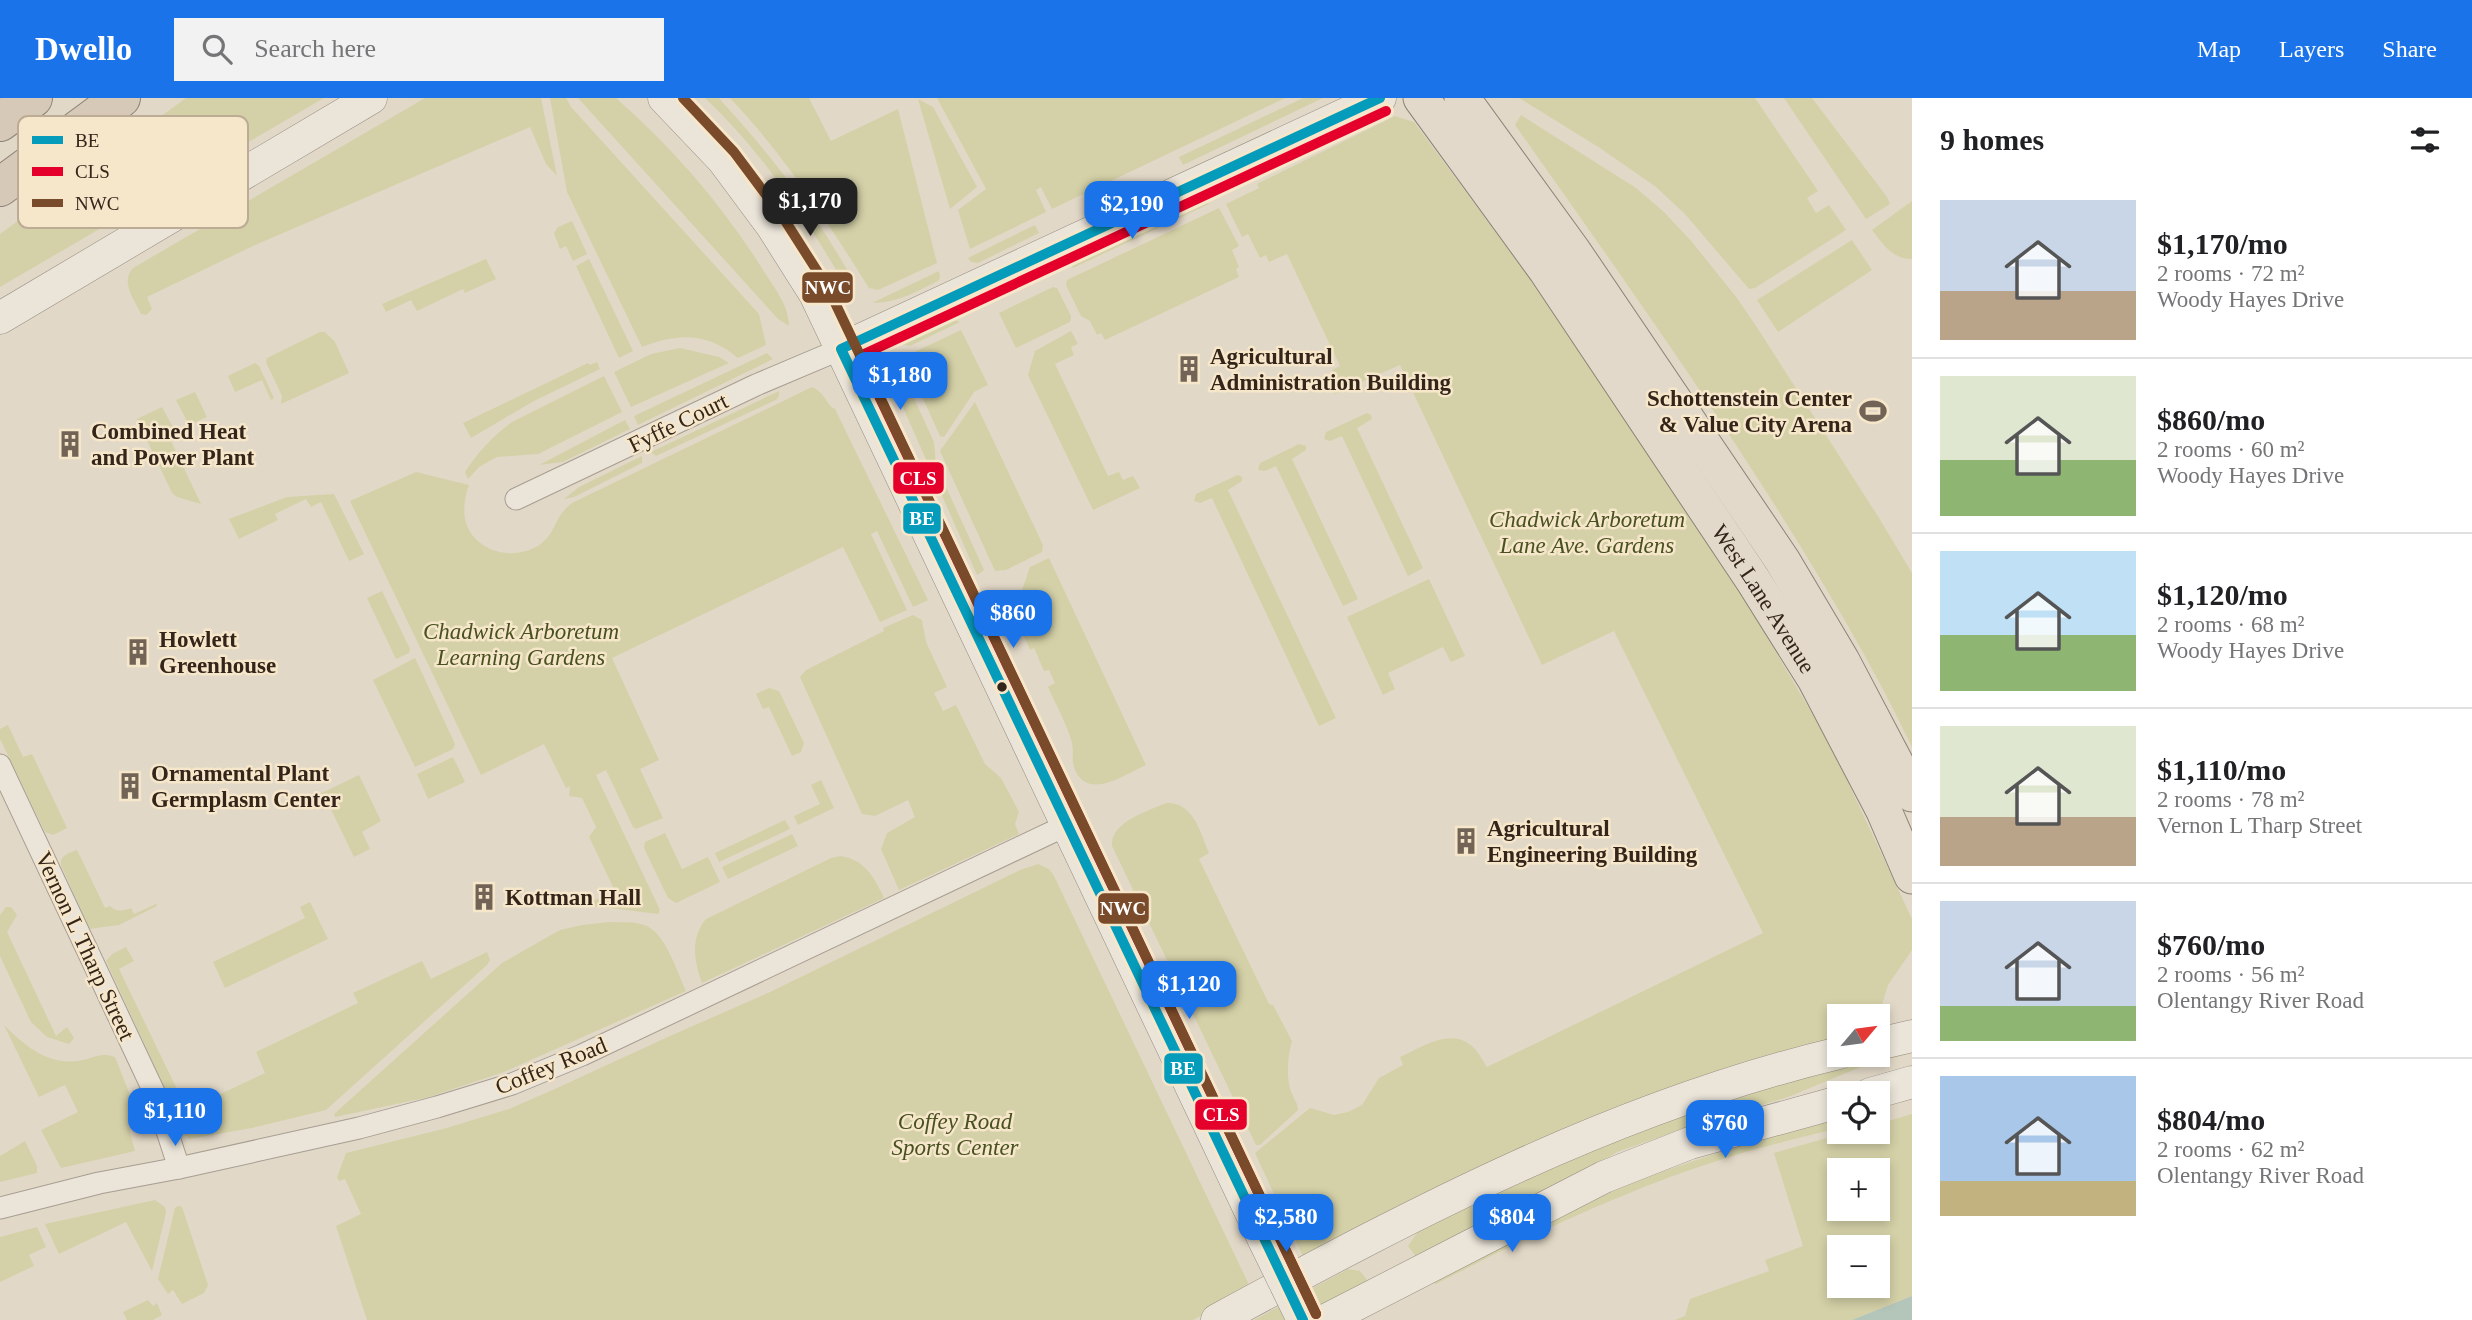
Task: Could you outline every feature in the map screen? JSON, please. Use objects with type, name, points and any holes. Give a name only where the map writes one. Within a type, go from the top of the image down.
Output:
[{"type":"highway","points":[[0,122],[33,98]]},
{"type":"highway","points":[[97,116],[121,98]]},
{"type":"highway","points":[[0,187],[18,174]]},
{"type":"main road","name":"West Lane Avenue","points":[[1421,98],[1546,270],[1760,591],[1815,679],[1884,811],[1912,876]]},
{"type":"main road","name":"West Lane Avenue","points":[[1462,98],[1573,251],[1782,560],[1842,661],[1912,794]]},
{"type":"street","points":[[248,171],[371,98]]},
{"type":"street","points":[[664,98],[723,160],[772,226],[815,294],[1303,1320]]},
{"type":"street","points":[[841,349],[1380,98]]},
{"type":"street","points":[[0,317],[151,228]]},
{"type":"street","name":"Fyffe Court","points":[[516,499],[756,385],[841,349]]},
{"type":"street","name":"Vernon L Tharp Street","points":[[0,765],[155,1094],[179,1168]]},
{"type":"street","name":"Coffey Road","points":[[0,1208],[99,1182],[179,1168],[359,1128],[512,1084],[582,1055],[1067,825]]},
{"type":"street","points":[[1890,1041],[1912,1036]]},
{"type":"street","points":[[1217,1320],[1406,1220],[1522,1163],[1618,1122],[1703,1091],[1827,1056]]},
{"type":"street","points":[[1890,1088],[1912,1082]]},
{"type":"street","points":[[1326,1320],[1604,1178],[1690,1143],[1827,1105]]},
{"type":"green space","points":[[186,98],[324,98],[248,142],[248,116],[161,116]]},
{"type":"green space","points":[[425,98],[541,98],[557,176],[546,164],[530,127],[253,246],[147,297],[152,309],[146,315],[141,314],[128,285],[129,273],[133,268],[202,228],[248,228],[248,201]]},
{"type":"green space","points":[[550,98],[566,98],[571,107],[759,314],[766,345],[738,358],[715,343],[703,339],[680,337],[642,347],[567,192]]},
{"type":"green space","points":[[578,98],[616,98],[678,158],[733,225],[749,249],[781,298],[789,326],[778,319]]},
{"type":"green space","points":[[705,98],[719,98],[760,145],[810,210],[853,280],[849,286],[845,285],[815,235],[764,163]]},
{"type":"green space","points":[[730,98],[809,98],[831,141],[898,109],[937,263],[878,290],[869,288],[787,166]]},
{"type":"green space","points":[[937,98],[1285,98],[1052,209],[1041,187],[1036,190],[1046,212],[970,249],[958,210],[986,189]]},
{"type":"green space","points":[[1303,98],[1323,98],[1183,165],[1179,157]]},
{"type":"green space","points":[[1519,98],[1755,98],[1818,191],[1807,198],[1816,213],[1829,205],[1846,230],[1755,288],[1749,289],[1685,214],[1656,187],[1600,148]]},
{"type":"green space","points":[[1784,98],[1812,98],[1890,204],[1866,219]]},
{"type":"green space","points":[[918,99],[933,107],[977,187],[950,209]]},
{"type":"green space","points":[[1521,115],[1636,188],[1664,212],[1692,242],[1737,298],[1879,518],[1912,573],[1912,747],[1864,655],[1794,536],[1680,362],[1515,125]]},
{"type":"green space","name":"Chadwick Arboretum Lane Ave. Gardens","points":[[1395,116],[1414,122],[1540,292],[1731,576],[1830,744],[1912,919],[1912,950],[1888,985],[1882,1004],[1827,1004],[1827,1045],[1586,1120],[1444,1186],[1304,1259],[1255,1153],[1310,1108],[1334,1115],[1362,1105],[1379,1078],[1403,1065],[1400,1057],[1437,1041],[1456,1039],[1465,1042],[1476,1050],[1487,1067],[1763,933],[1614,631],[1542,665],[1400,365],[1334,394],[1329,383],[1336,379],[1332,370],[1340,366],[1287,254],[1269,262],[1266,255],[1260,258],[1248,234],[1242,237],[1226,204],[1259,188],[1257,184]]},
{"type":"green space","points":[[1205,195],[1209,204],[1073,268],[1069,259]]},
{"type":"green space","points":[[1912,201],[1912,259],[1893,254],[1872,230]]},
{"type":"green space","points":[[1219,208],[1239,246],[1232,250],[1239,267],[1236,269],[1239,277],[1105,340],[1101,333],[1097,335],[1090,321],[1081,316],[1066,285],[1067,280]]},
{"type":"green space","points":[[18,221],[18,228],[101,228],[0,287],[0,234]]},
{"type":"green space","points":[[572,221],[587,254],[573,261],[566,246],[560,249],[554,233],[558,227]]},
{"type":"green space","points":[[1035,225],[1039,233],[978,263],[971,262],[968,258]]},
{"type":"green space","points":[[1852,240],[1872,270],[1778,332],[1757,300]]},
{"type":"green space","points":[[486,259],[496,279],[465,293],[463,289],[417,311],[411,300],[386,312],[382,304]]},
{"type":"green space","points":[[589,259],[633,351],[619,358],[576,266]]},
{"type":"green space","points":[[939,271],[938,281],[922,289],[898,299],[872,303]]},
{"type":"green space","points":[[1053,287],[1057,288],[1071,316],[1070,322],[1016,348],[999,313]]},
{"type":"green space","points":[[947,317],[960,322],[910,346],[901,344],[912,334]]},
{"type":"green space","points":[[961,330],[988,385],[974,392],[944,437],[940,436],[906,356]]},
{"type":"green space","points":[[1071,331],[1078,344],[1071,347],[1074,355],[1055,364],[1108,476],[1119,472],[1123,480],[1133,476],[1140,488],[1093,510],[1028,375],[1035,351]]},
{"type":"green space","points":[[325,332],[335,342],[349,373],[281,404],[282,396],[266,362],[267,358]]},
{"type":"green space","points":[[680,348],[719,357],[729,363],[631,407],[614,372],[651,354]]},
{"type":"green space","points":[[767,353],[773,359],[638,425],[634,416]]},
{"type":"green space","points":[[597,362],[600,369],[534,401],[471,438],[463,423],[588,363],[590,365]]},
{"type":"green space","points":[[255,363],[274,398],[271,400],[262,380],[235,392],[228,376]]},
{"type":"green space","points":[[604,376],[622,412],[538,454],[497,457],[479,467],[468,479],[465,472],[475,458],[512,422]]},
{"type":"green space","points":[[906,381],[934,442],[936,465],[984,570],[977,575],[894,387]]},
{"type":"green space","name":"Chadwick Arboretum Learning Gardens","points":[[812,387],[835,409],[928,600],[913,607],[877,531],[871,534],[907,610],[880,622],[843,547],[612,658],[659,760],[640,769],[663,818],[636,829],[606,770],[596,775],[660,910],[658,914],[594,906],[591,902],[615,891],[589,837],[596,827],[582,798],[569,796],[570,786],[566,788],[544,744],[481,775],[350,501],[416,472],[469,485],[464,511],[466,524],[473,536],[488,548],[497,551],[525,551],[547,538],[563,511],[574,502]]},
{"type":"green space","points":[[779,391],[776,400],[656,456],[651,452]]},
{"type":"green space","points":[[195,392],[207,417],[189,425],[176,400]]},
{"type":"green space","points":[[975,402],[1043,545],[1042,552],[1006,570],[995,571],[940,451]]},
{"type":"green space","points":[[162,407],[175,431],[168,435],[201,504],[172,493],[137,419]]},
{"type":"green space","points":[[1367,413],[1372,419],[1357,428],[1423,568],[1408,576],[1342,436],[1330,441],[1324,439],[1326,432]]},
{"type":"green space","points":[[625,420],[630,429],[563,462],[539,465]]},
{"type":"green space","points":[[1299,444],[1306,446],[1306,450],[1292,459],[1358,599],[1343,606],[1276,466],[1265,471],[1258,470],[1260,463]]},
{"type":"green space","points":[[642,456],[642,463],[574,497],[564,499],[579,487]]},
{"type":"green space","points":[[1238,475],[1242,477],[1242,481],[1228,490],[1336,718],[1319,726],[1212,498],[1200,503],[1194,501],[1196,494]]},
{"type":"green space","points":[[334,494],[364,554],[349,561],[321,502],[311,507],[306,499],[275,514],[278,520],[239,539],[229,519],[287,497]]},
{"type":"green space","points":[[1049,558],[1146,765],[1108,782],[1089,784],[1081,779],[1075,770],[1070,736],[1048,687],[1055,683],[1049,670],[1044,671],[1034,648],[1030,650],[1014,613],[1030,567]]},
{"type":"green space","points":[[1429,579],[1465,656],[1451,662],[1443,647],[1388,673],[1395,689],[1383,695],[1347,617]]},
{"type":"green space","points":[[382,591],[410,649],[409,653],[396,659],[367,598]]},
{"type":"green space","points":[[913,615],[922,620],[926,642],[947,687],[934,693],[943,711],[956,705],[985,764],[1001,778],[1019,812],[1015,824],[1019,834],[899,890],[881,849],[887,833],[915,817],[908,800],[875,816],[862,814],[800,677],[806,670],[884,631],[883,628]]},
{"type":"green space","points":[[415,658],[455,744],[453,749],[415,767],[373,680]]},
{"type":"green space","points":[[769,688],[779,691],[804,743],[801,752],[792,756],[769,707],[763,709],[756,694]]},
{"type":"green space","points":[[8,725],[23,757],[32,754],[67,828],[53,835],[45,832],[0,739],[0,729]]},
{"type":"green space","points":[[453,757],[465,782],[428,799],[417,774]]},
{"type":"green space","points":[[359,775],[381,821],[362,832],[370,849],[354,857],[327,801],[308,809],[305,801]]},
{"type":"green space","points":[[821,780],[834,808],[798,825],[794,816],[820,804],[811,785]]},
{"type":"green space","points":[[1166,803],[1183,807],[1195,820],[1209,853],[1199,859],[1269,1004],[1273,1005],[1292,1041],[1288,1076],[1298,1110],[1260,1145],[1256,1145],[1112,846],[1117,830],[1123,824]]},
{"type":"green space","points":[[785,820],[790,829],[719,862],[715,853]]},
{"type":"green space","points":[[665,833],[682,869],[708,857],[720,882],[676,903],[668,898],[644,848],[645,842]]},
{"type":"green space","points":[[792,834],[798,846],[728,879],[722,867]]},
{"type":"green space","points":[[77,850],[105,908],[131,908],[134,914],[156,904],[157,906],[119,925],[89,929],[61,865],[68,853]]},
{"type":"green space","points":[[841,856],[863,866],[884,898],[702,983],[695,950],[698,934],[706,919],[831,858]]},
{"type":"green space","name":"Coffey Road Sports Center","points":[[1038,864],[1049,869],[1054,876],[1251,1289],[1193,1320],[367,1320],[336,1226],[361,1214],[345,1179],[339,1181],[337,1177],[346,1153],[443,1129],[509,1109],[770,992],[1020,870]]},
{"type":"green space","points":[[310,902],[328,939],[225,988],[213,962],[305,918],[300,907]]},
{"type":"green space","points":[[6,907],[11,907],[17,915],[7,932],[56,1036],[67,1027],[74,1038],[69,1044],[47,1037],[31,1022],[0,956],[0,915]]},
{"type":"green space","points":[[609,922],[644,925],[658,935],[670,953],[686,991],[504,1072],[429,1097],[335,1117],[334,1114],[502,963],[560,930]]},
{"type":"green space","points":[[126,947],[134,961],[119,969],[187,1110],[265,1073],[256,1052],[358,1003],[353,993],[422,961],[431,979],[487,952],[490,960],[326,1110],[252,1128],[189,1139],[179,1129],[166,1091],[106,961],[112,954]]},
{"type":"green space","points":[[4,1025],[30,1048],[49,1058],[71,1061],[103,1055],[115,1057],[132,1100],[128,1119],[135,1151],[61,1168],[41,1130],[78,1112],[65,1085],[39,1097]]},
{"type":"green space","points":[[1912,1051],[1890,1059],[1890,1053]]},
{"type":"green space","points":[[1858,1068],[1788,1097],[1617,1152],[1570,1181],[1416,1257],[1408,1246],[1421,1227],[1619,1135],[1823,1070]]},
{"type":"green space","points":[[1912,1114],[1912,1296],[1852,1320],[1675,1320],[1685,1316],[1690,1299],[1769,1271],[1765,1260],[1803,1246],[1774,1153],[1827,1138],[1827,1144],[1890,1144],[1890,1120]]},
{"type":"green space","points":[[1827,1121],[1827,1131],[1735,1155],[1683,1172],[1540,1232],[1436,1284],[1431,1282],[1618,1189],[1670,1169]]},
{"type":"green space","points":[[25,1141],[37,1166],[37,1173],[0,1182],[0,1156]]},
{"type":"green space","points":[[155,1200],[165,1207],[166,1213],[152,1271],[126,1222],[59,1254],[45,1224]]},
{"type":"green space","points":[[182,1207],[208,1285],[204,1293],[182,1304],[173,1290],[168,1294],[158,1279],[175,1208]]},
{"type":"green space","points":[[37,1227],[46,1247],[29,1255],[34,1266],[0,1282],[0,1237]]},
{"type":"green space","points":[[1348,1269],[1360,1271],[1368,1281],[1297,1320],[1254,1320]]},
{"type":"green space","points":[[148,1300],[153,1306],[157,1303],[162,1315],[153,1320],[127,1320],[123,1312]]},
{"type":"shaded area","points":[[1912,1296],[1912,1320],[1852,1320]]},
{"type":"transit line","name":"NWC","points":[[683,98],[734,152],[784,219],[828,288],[1316,1314]]},
{"type":"transit line","name":"BE","points":[[1303,1320],[841,349],[1380,98]]},
{"type":"transit line","name":"CLS","points":[[1316,1314],[860,356],[1386,111]]},
{"type":"place","name":"Agricultural Administration Building","points":[[1189,369]]},
{"type":"place","name":"Schottenstein Center & Value City Arena","points":[[1873,411]]},
{"type":"place","name":"Combined Heat and Power Plant","points":[[70,444]]},
{"type":"place","name":"Howlett Greenhouse","points":[[138,652]]},
{"type":"place","name":"Ornamental Plant Germplasm Center","points":[[130,786]]},
{"type":"place","name":"Agricultural Engineering Building","points":[[1466,841]]},
{"type":"place","name":"Kottman Hall","points":[[484,897]]}]
